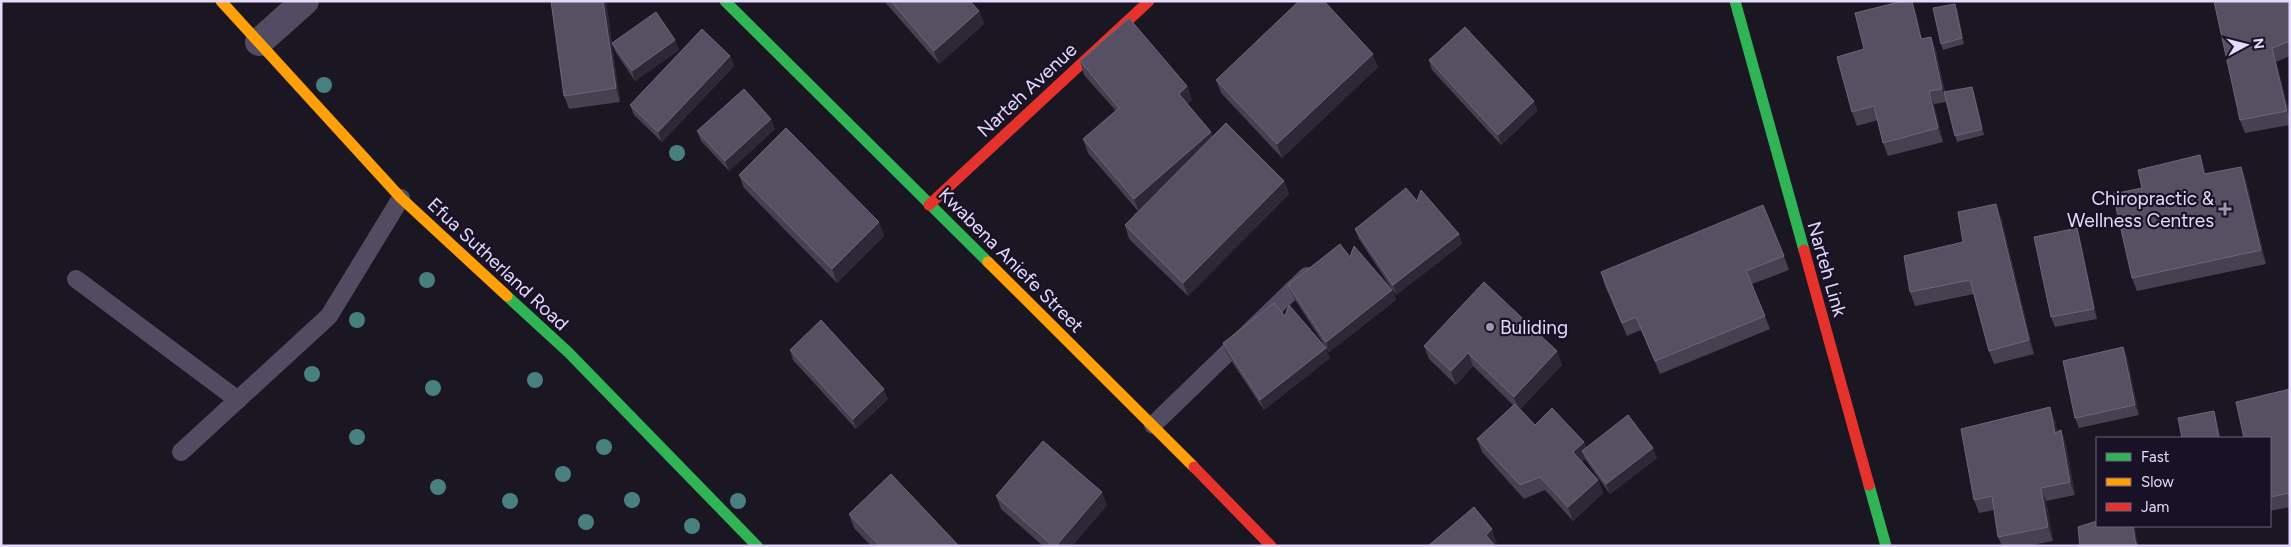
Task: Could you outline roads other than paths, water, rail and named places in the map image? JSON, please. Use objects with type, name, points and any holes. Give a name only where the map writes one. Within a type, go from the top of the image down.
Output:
[{"type":"street","name":"Efua Sutherland Road","points":[[221,1],[401,198],[568,352],[757,546]]},
{"type":"street","points":[[259,42],[305,1]]},
{"type":"street","name":"Kwabena Aniefe Street","points":[[724,1],[1153,425],[1271,546]]},
{"type":"street","name":"Narteh Avenue","points":[[929,205],[1150,1]]},
{"type":"street","name":"Narteh Link","points":[[1735,1],[1886,546]]},
{"type":"lane","points":[[181,452],[329,316],[401,198]]},
{"type":"lane","points":[[1153,425],[1316,267]]},
{"type":"lane","points":[[76,279],[238,400]]},
{"type":"place","name":"Chiropractic & Wellness Centres","points":[[2225,209]]},
{"type":"place","name":"Buliding","points":[[1490,327]]}]
